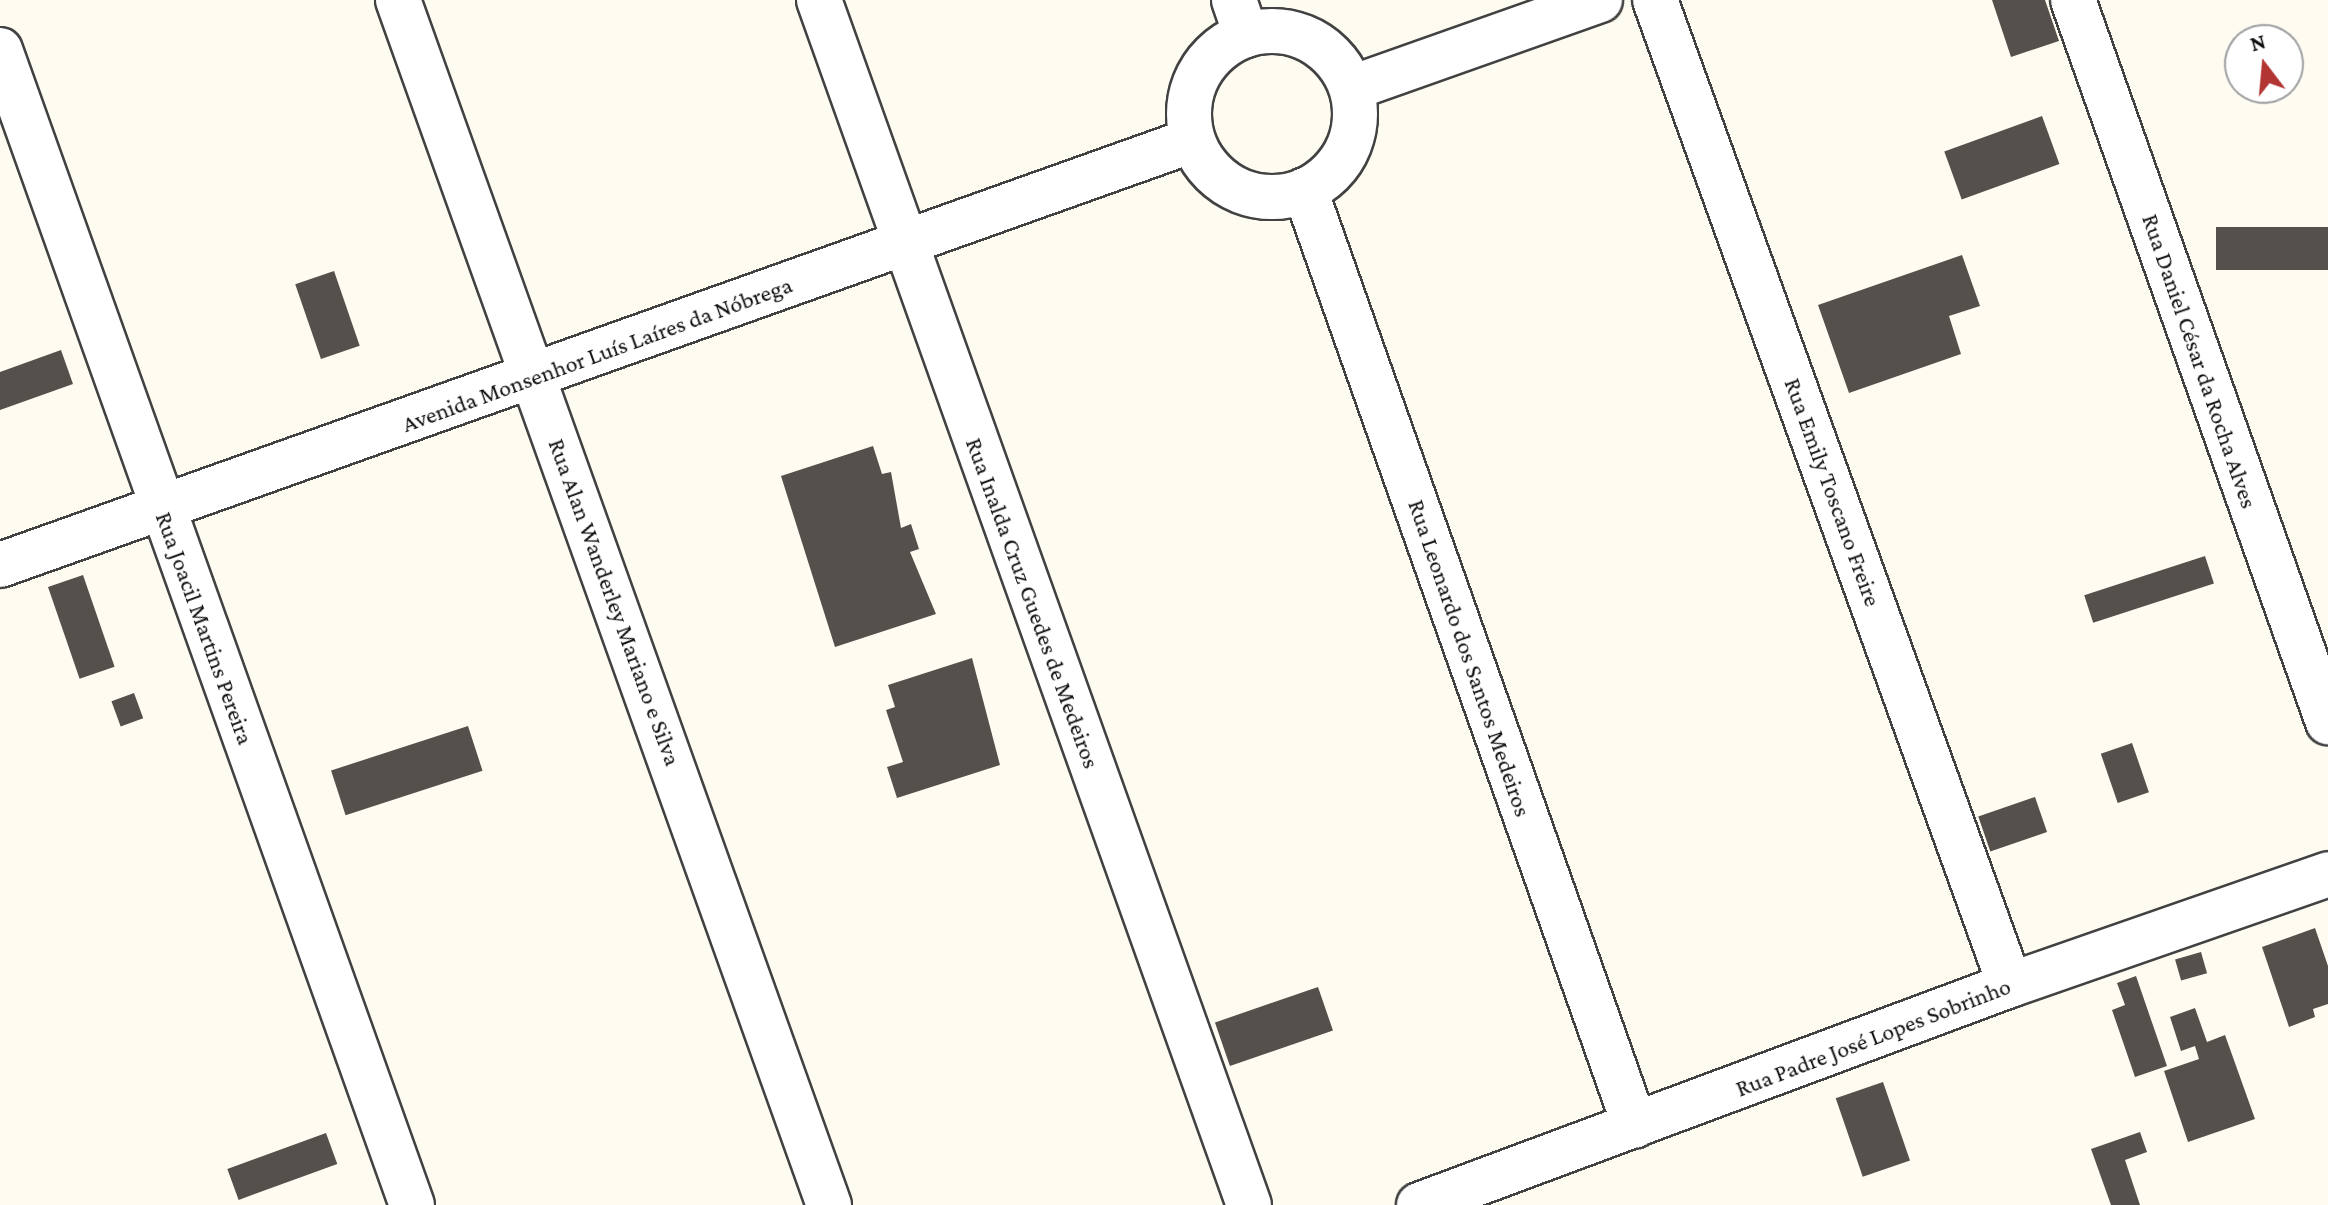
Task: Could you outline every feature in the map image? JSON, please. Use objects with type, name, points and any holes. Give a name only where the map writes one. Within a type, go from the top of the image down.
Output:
[{"type":"street","name":"Rua Alan Wanderley Mariano e Silva","points":[[398,0],[536,377],[829,1205]]},
{"type":"street","name":"Rua Inalda Cruz Guedes de Medeiros","points":[[819,0],[1249,1205]]},
{"type":"street","points":[[1352,88],[1600,0]]},
{"type":"street","name":"Rua Emily Toscano Freire","points":[[1655,0],[2010,985]]},
{"type":"street","name":"Rua Daniel César da Rocha Alves","points":[[2073,0],[2328,722]]},
{"type":"street","points":[[1240,18],[1321,46],[1352,88],[1353,136],[1326,178],[1305,190],[1283,196],[1238,189],[1218,178],[1193,140],[1193,89],[1240,18]]},
{"type":"street","name":"Rua Joacil Martins Pereira","points":[[0,50],[412,1205]]},
{"type":"street","name":"Avenida Monsenhor Luís Laíres da Nóbrega","points":[[0,565],[536,377],[1193,140]]},
{"type":"street","name":"Rua Leonardo dos Santos Medeiros","points":[[1305,190],[1635,1126]]},
{"type":"street","name":"Rua Padre José Lopes Sobrinho","points":[[1419,1205],[2010,985],[2328,874]]},
{"type":"building","points":[[1992,0],[2045,0],[2059,41],[2011,57]]},
{"type":"building","points":[[2042,116],[2059,164],[1962,199],[1944,152]]},
{"type":"building","points":[[2216,227],[2328,227],[2328,270],[2216,270]]},
{"type":"building","points":[[1962,255],[1980,306],[1949,316],[1961,354],[1849,393],[1818,305]]},
{"type":"building","points":[[334,271],[360,346],[321,359],[295,284]]},
{"type":"building","points":[[61,350],[73,384],[0,410],[0,372]]},
{"type":"building","points":[[873,446],[882,474],[891,472],[901,528],[911,524],[919,549],[910,552],[936,614],[835,647],[781,476]]},
{"type":"building","points":[[2205,556],[2214,584],[2093,623],[2084,595]]},
{"type":"building","points":[[83,575],[115,667],[80,679],[48,587]]},
{"type":"building","points":[[972,658],[1000,765],[897,798],[887,767],[903,762],[886,710],[895,707],[888,685]]},
{"type":"building","points":[[134,693],[143,718],[121,727],[111,701]]},
{"type":"building","points":[[468,726],[483,771],[346,815],[331,770]]},
{"type":"building","points":[[2132,743],[2149,792],[2118,803],[2101,754]]},
{"type":"building","points":[[2035,797],[2047,832],[1990,852],[1978,817]]},
{"type":"building","points":[[2315,928],[2328,966],[2328,1004],[2313,1009],[2315,1017],[2289,1027],[2262,947]]},
{"type":"building","points":[[2201,952],[2207,973],[2181,981],[2175,959]]},
{"type":"building","points":[[2136,976],[2167,1066],[2135,1077],[2112,1010],[2125,1005],[2117,983]]},
{"type":"building","points":[[1318,987],[1333,1030],[1230,1066],[1215,1022]]},
{"type":"building","points":[[2195,1008],[2207,1042],[2225,1035],[2255,1119],[2188,1142],[2164,1071],[2199,1059],[2195,1046],[2181,1051],[2170,1017]]},
{"type":"building","points":[[1883,1082],[1910,1160],[1863,1177],[1836,1098]]},
{"type":"building","points":[[2140,1132],[2147,1152],[2125,1160],[2140,1205],[2111,1205],[2091,1149]]},
{"type":"building","points":[[326,1133],[337,1164],[239,1200],[227,1169]]}]
